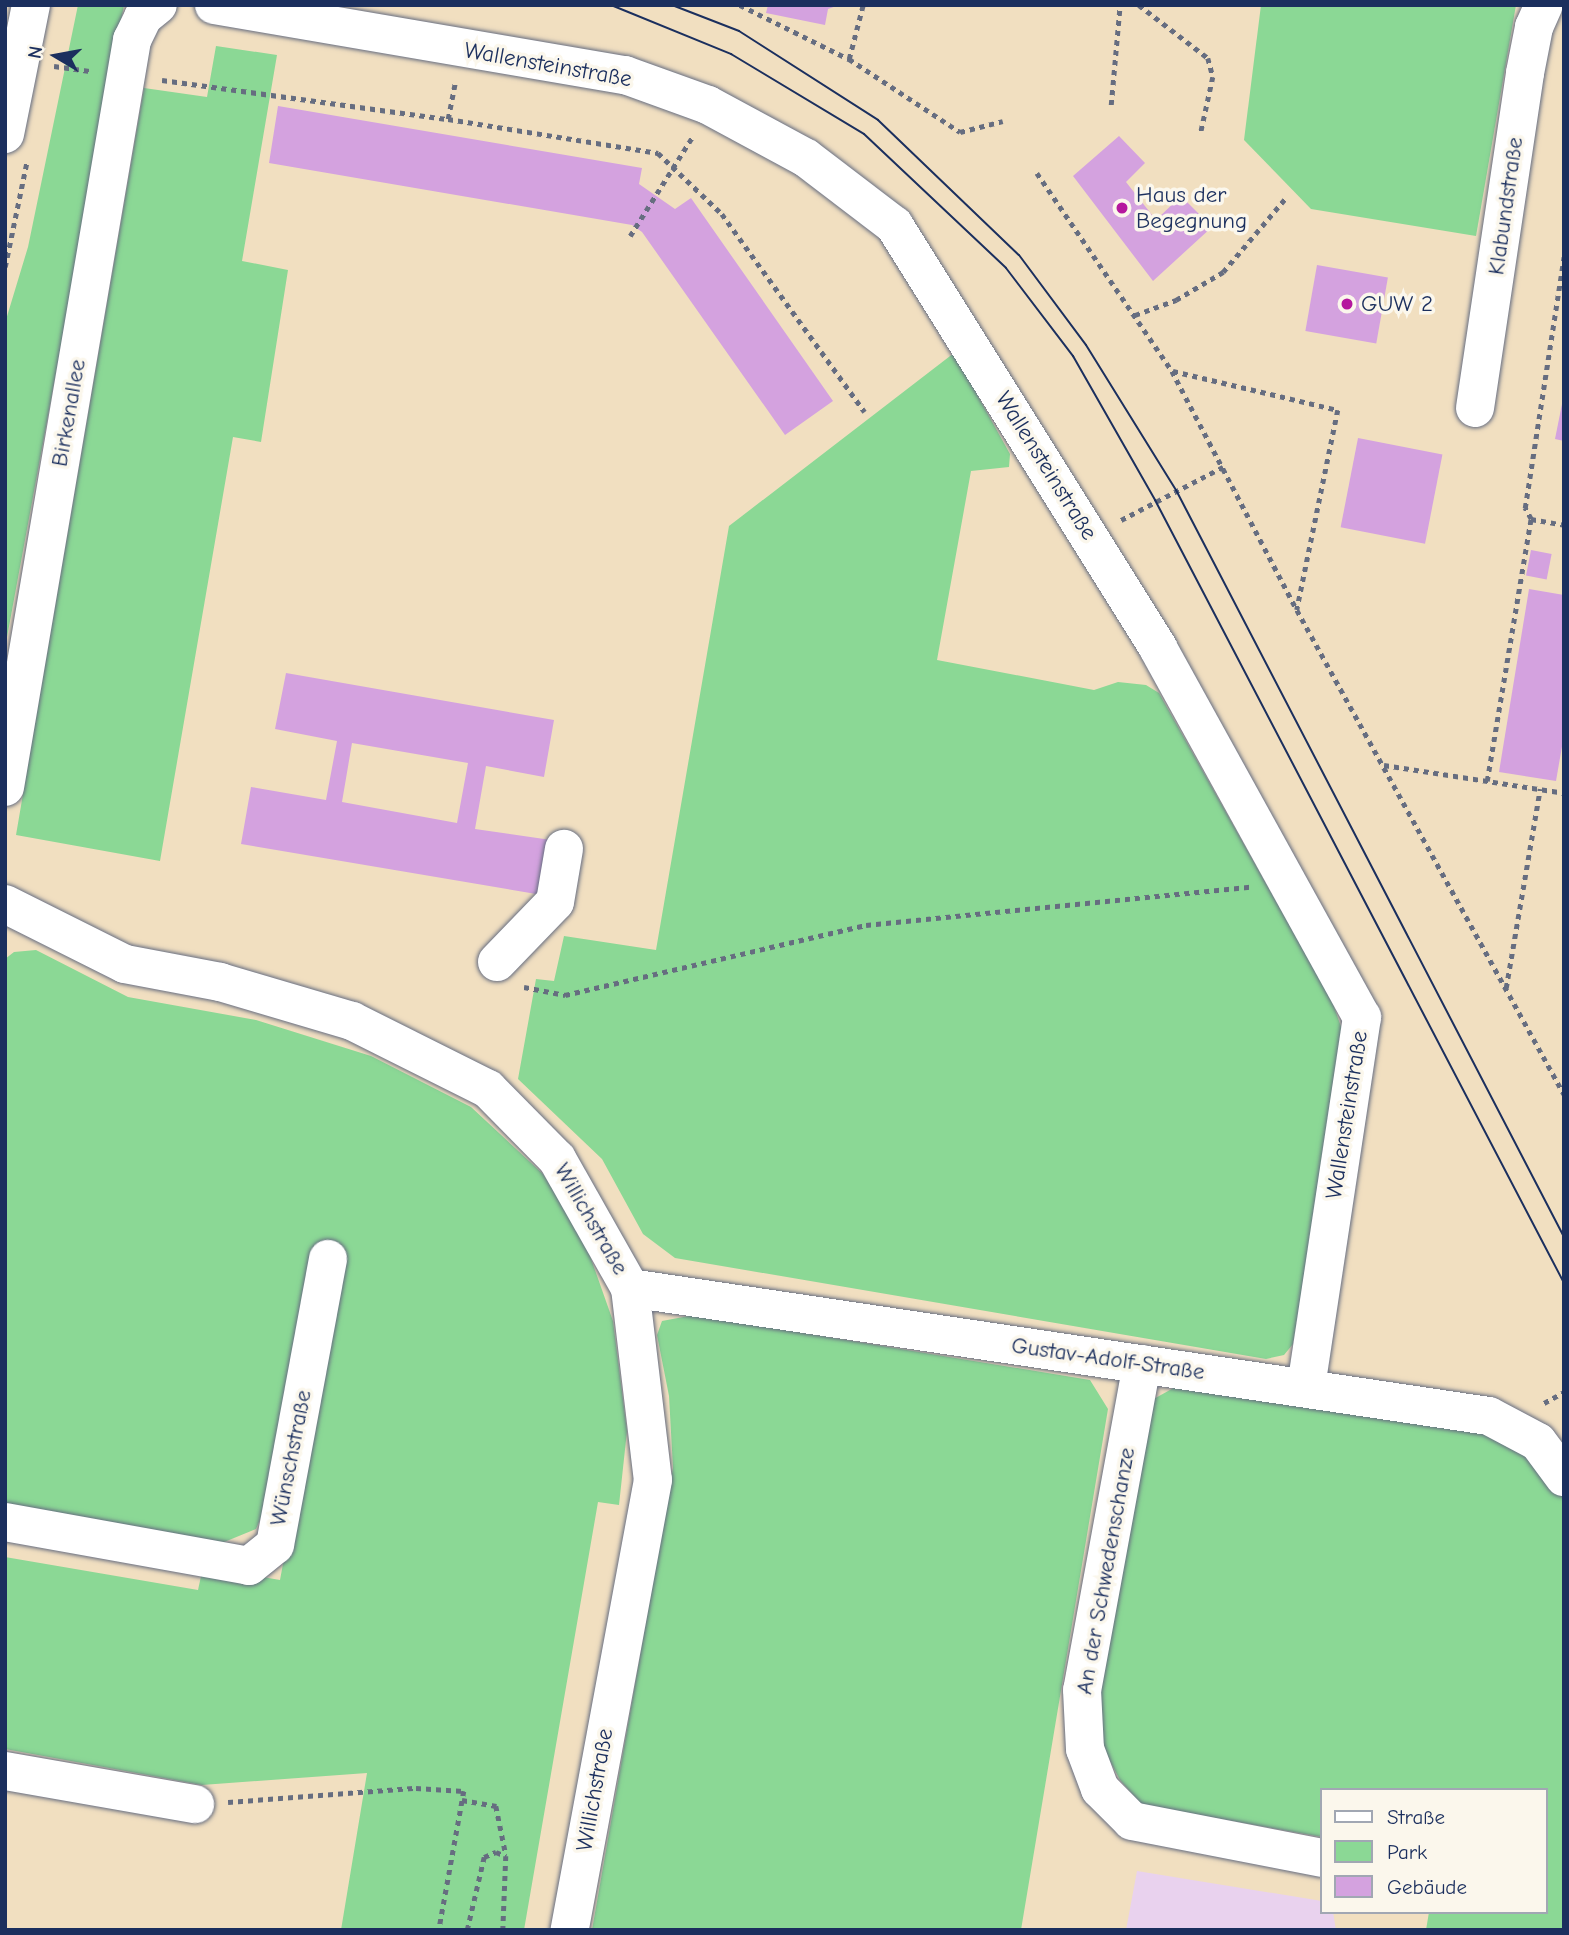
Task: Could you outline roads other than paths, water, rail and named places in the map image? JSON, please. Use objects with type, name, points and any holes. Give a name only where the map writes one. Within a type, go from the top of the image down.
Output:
[{"type":"street","points":[[5,134],[31,5]]},
{"type":"street","name":"Birkenallee","points":[[5,787],[130,57],[143,17],[158,5]]},
{"type":"street","name":"Wallensteinstraße","points":[[214,5],[460,50],[625,75],[708,105],[806,158],[894,225],[923,265],[1158,648],[1362,1017],[1306,1388]]},
{"type":"street","name":"Klabundstraße","points":[[1475,408],[1527,61],[1534,27],[1544,5]]},
{"type":"street","points":[[508,974],[555,902],[564,849]]},
{"type":"street","name":"Willichstraße","points":[[5,904],[125,964],[220,982],[352,1021],[488,1088],[557,1159],[630,1288],[653,1480],[570,1930]]},
{"type":"street","name":"Wünschstraße","points":[[5,1522],[249,1566],[275,1545],[328,1259]]},
{"type":"street","name":"Gustav-Adolf-Straße","points":[[630,1288],[1489,1416],[1538,1443],[1564,1477]]},
{"type":"street","name":"An der Schwedenschanze","points":[[1142,1364],[1082,1690],[1085,1749],[1100,1789],[1132,1821],[1320,1858]]},
{"type":"street","points":[[5,1771],[195,1804]]},
{"type":"tram line","points":[[611,5],[731,54],[864,134],[1006,268],[1073,356],[1155,500],[1564,1283]]},
{"type":"tram line","points":[[672,5],[739,31],[878,120],[1019,255],[1086,345],[1176,490],[1564,1237]]},
{"type":"place","name":"Haus der Begegnung","points":[[1122,208]]},
{"type":"place","name":"GUW 2","points":[[1347,304]]}]
